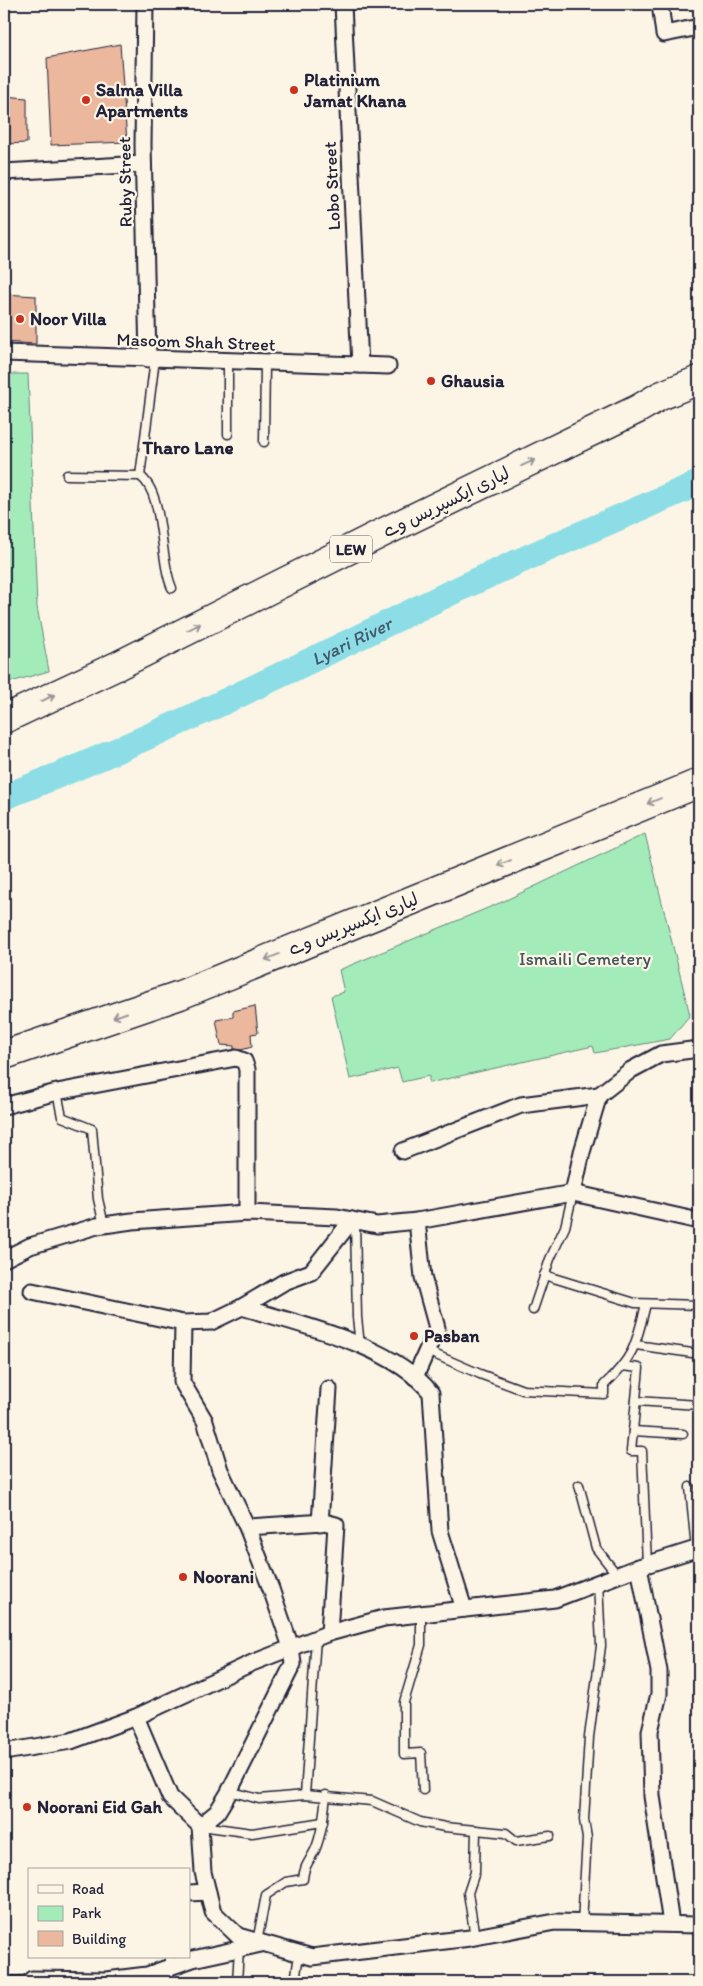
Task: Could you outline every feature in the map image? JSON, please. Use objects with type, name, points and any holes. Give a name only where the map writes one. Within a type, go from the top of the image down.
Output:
[{"type":"highway","name":"LEW","points":[[660,396],[699,374]]},
{"type":"highway","name":"لیاری ایکسپریس وے","points":[[4,719],[117,666],[380,534],[638,410],[660,396],[699,380]]},
{"type":"highway","name":"لیاری ایکسپریس وے","points":[[4,1055],[180,995],[699,783]]},
{"type":"street","name":"Ruby Street","points":[[145,4],[143,164],[152,359]]},
{"type":"street","name":"Lobo Street","points":[[343,4],[360,366]]},
{"type":"street","points":[[660,4],[664,34],[699,27]]},
{"type":"street","points":[[4,172],[143,164]]},
{"type":"street","name":"Masoom Shah Street","points":[[4,353],[388,366]]},
{"type":"street","points":[[403,1151],[521,1105],[600,1094],[631,1070],[661,1054],[699,1049]]},
{"type":"street","points":[[4,1106],[57,1092],[236,1058],[244,1061],[247,1069],[248,1214]]},
{"type":"street","points":[[573,1193],[582,1152],[600,1094]]},
{"type":"street","points":[[4,1259],[30,1246],[104,1225],[132,1220],[248,1214],[353,1220],[377,1225],[417,1221],[573,1193],[699,1221]]},
{"type":"street","points":[[32,1291],[183,1323],[211,1322],[242,1308],[284,1282],[311,1272],[353,1220]]},
{"type":"street","points":[[415,1377],[437,1328],[423,1277],[417,1221]]},
{"type":"street","points":[[242,1308],[339,1336],[383,1357],[415,1377],[431,1393],[440,1531],[464,1609]]},
{"type":"street","points":[[183,1323],[182,1382],[205,1421],[220,1470],[247,1527],[292,1647],[293,1664],[229,1792],[217,1812],[200,1826]]},
{"type":"street","points":[[320,1523],[329,1389]]},
{"type":"street","points":[[247,1527],[320,1523],[336,1525],[322,1635]]},
{"type":"street","points":[[4,1752],[71,1741],[136,1717],[322,1635],[384,1618],[555,1599],[643,1565],[698,1548]]},
{"type":"street","points":[[643,1565],[659,1671],[660,1694],[650,1731],[652,1796],[671,1924]]},
{"type":"street","points":[[136,1717],[170,1796],[200,1826],[203,1872],[214,1912],[238,1936],[312,1957],[475,1937],[554,1922],[699,1925]]},
{"type":"street","points":[[190,1893],[208,1892]]},
{"type":"street","points":[[32,1981],[106,1980],[146,1975],[171,1962],[260,1943]]},
{"type":"lane","points":[[140,476],[152,359]]},
{"type":"lane","points":[[228,362],[228,434]]},
{"type":"lane","points":[[264,442],[265,363]]},
{"type":"lane","points":[[67,475],[140,476],[148,482],[158,516],[172,588]]},
{"type":"lane","points":[[57,1092],[62,1117],[92,1128],[98,1199],[104,1225]]},
{"type":"lane","points":[[533,1310],[544,1275],[565,1227],[573,1193]]},
{"type":"lane","points":[[353,1220],[360,1346]]},
{"type":"lane","points":[[544,1275],[635,1303],[699,1305]]},
{"type":"lane","points":[[427,1351],[523,1390],[604,1394],[604,1385],[630,1357],[636,1345],[646,1304]]},
{"type":"lane","points":[[636,1345],[699,1354]]},
{"type":"lane","points":[[622,1366],[639,1368],[631,1451],[642,1451],[643,1565]]},
{"type":"lane","points":[[636,1401],[699,1405]]},
{"type":"lane","points":[[633,1431],[683,1434]]},
{"type":"lane","points":[[579,1485],[596,1548],[617,1575]]},
{"type":"lane","points":[[690,1487],[698,1548]]},
{"type":"lane","points":[[582,1922],[587,1838],[584,1820],[589,1738],[601,1646],[598,1582]]},
{"type":"lane","points":[[421,1614],[421,1645],[404,1702],[404,1754],[421,1753],[423,1790]]},
{"type":"lane","points":[[305,1795],[322,1635]]},
{"type":"lane","points":[[229,1792],[259,1799],[326,1795],[372,1801],[420,1822],[506,1833],[516,1841],[550,1836]]},
{"type":"lane","points":[[260,1943],[266,1895],[286,1882],[303,1879],[304,1866],[314,1850],[323,1822],[326,1795]]},
{"type":"lane","points":[[200,1826],[252,1833],[323,1822]]},
{"type":"lane","points":[[475,1937],[468,1893],[475,1872],[476,1830]]},
{"type":"lane","points":[[236,1982],[239,1948]]},
{"type":"lane","points":[[295,1982],[299,1954]]},
{"type":"lane","points":[[169,1982],[171,1962]]},
{"type":"lane","points":[[4,1981],[32,1981]]},
{"type":"green space","points":[[4,374],[28,374],[37,607],[49,671],[4,684]]},
{"type":"green space","name":"Ismaili Cemetery","points":[[645,834],[690,1015],[670,1039],[595,1053],[593,1046],[429,1083],[429,1076],[402,1082],[398,1068],[350,1079],[331,996],[344,992],[339,970],[502,902]]},
{"type":"building","name":"Salma Villa Apartments","points":[[120,44],[127,142],[51,145],[47,58]]},
{"type":"building","points":[[4,96],[27,98],[27,143],[4,144]]},
{"type":"building","name":"Noor Villa","points":[[4,294],[36,296],[36,344],[4,342]]},
{"type":"building","points":[[255,1006],[258,1033],[251,1034],[252,1047],[241,1050],[234,1049],[234,1046],[221,1045],[216,1020],[233,1017],[233,1011]]},
{"type":"waterway","name":"Lyari River","points":[[4,797],[173,725],[481,579],[699,483]]},
{"type":"place","name":"Platinium Jamat Khana","points":[[294,90]]},
{"type":"place","name":"Salma Villa Apartments","points":[[86,100]]},
{"type":"place","name":"Noor Villa","points":[[20,319]]},
{"type":"place","name":"Ghausia","points":[[431,381]]},
{"type":"place","name":"Pasban","points":[[414,1336]]},
{"type":"place","name":"Noorani","points":[[183,1577]]},
{"type":"place","name":"Noorani Eid Gah","points":[[27,1807]]},
{"type":"district","name":"Tharo Lane","points":[[188,447]]}]
